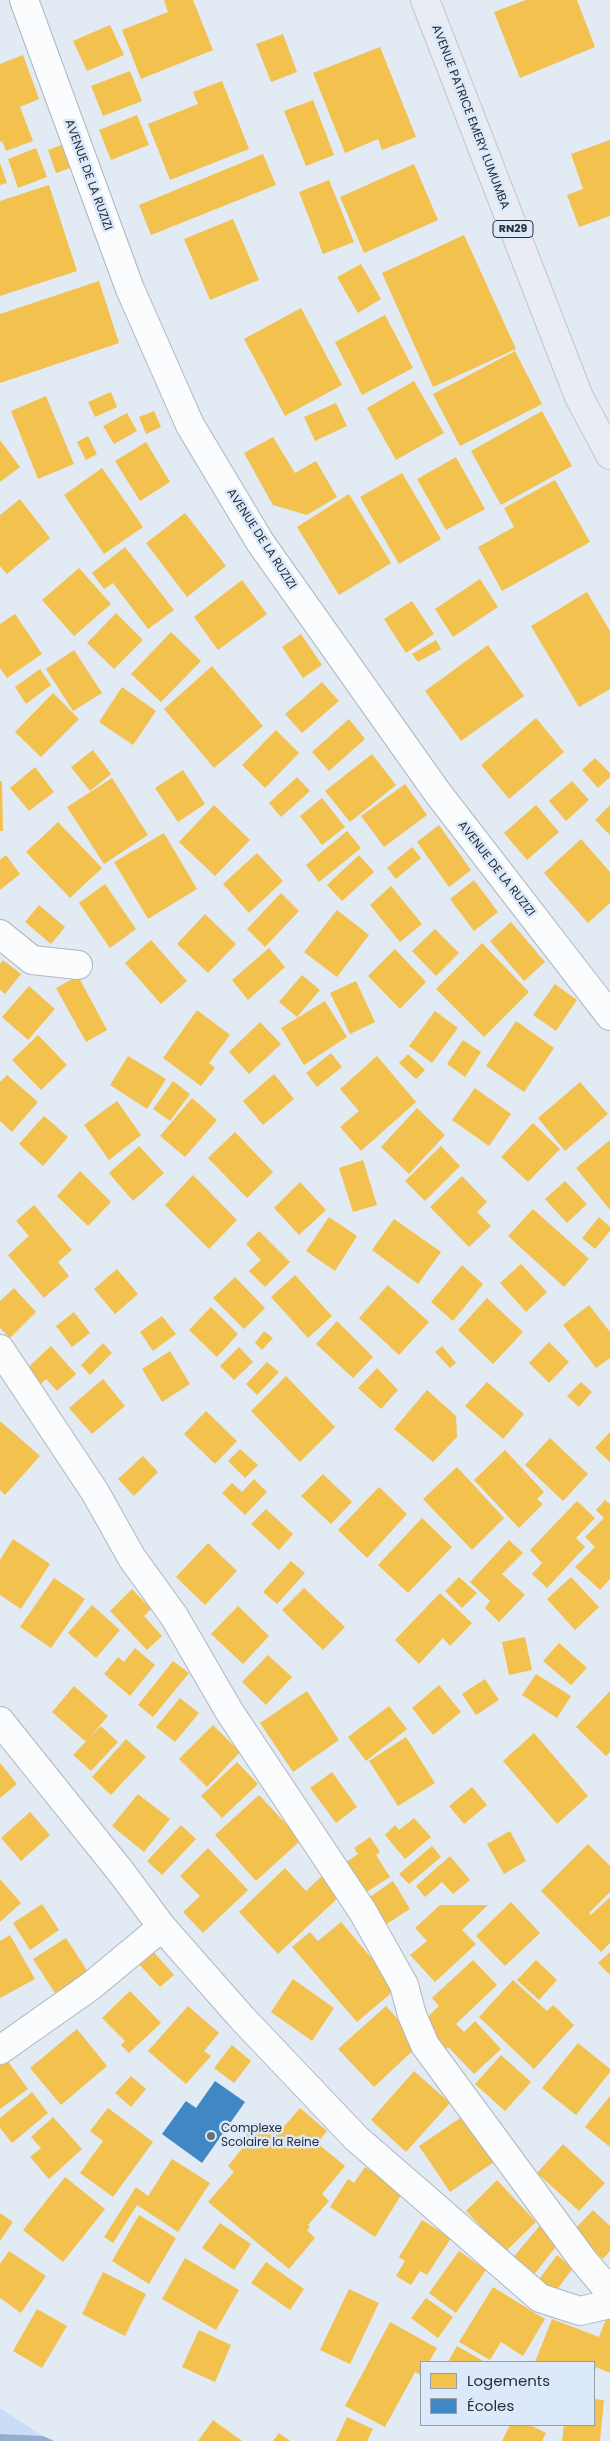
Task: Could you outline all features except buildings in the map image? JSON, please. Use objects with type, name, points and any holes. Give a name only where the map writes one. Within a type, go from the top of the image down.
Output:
[{"type":"main road","name":"AVENUE PATRICE EMERY LUMUMBA","points":[[424,0],[579,397],[610,455]]},
{"type":"street","name":"AVENUE DE LA RUZIZI","points":[[24,0],[130,289],[190,425],[260,542],[437,792],[610,1016]]},
{"type":"street","points":[[0,934],[32,960],[78,964]]},
{"type":"street","points":[[0,1349],[95,1492],[132,1558],[174,1616],[229,1711],[362,1912],[404,1985],[412,2015],[425,2045],[583,2260],[610,2292]]},
{"type":"street","points":[[0,1721],[122,1872],[162,1927],[242,2018],[356,2138],[540,2298],[580,2311],[610,2304]]},
{"type":"street","points":[[0,2050],[91,1986],[162,1927]]},
{"type":"shaded area","points":[[0,2408],[43,2436],[0,2434]]},
{"type":"shaded area","points":[[0,2434],[43,2436],[54,2441],[0,2441]]},
{"type":"place","name":"Complexe Scolaire la Reine","points":[[211,2136]]}]
